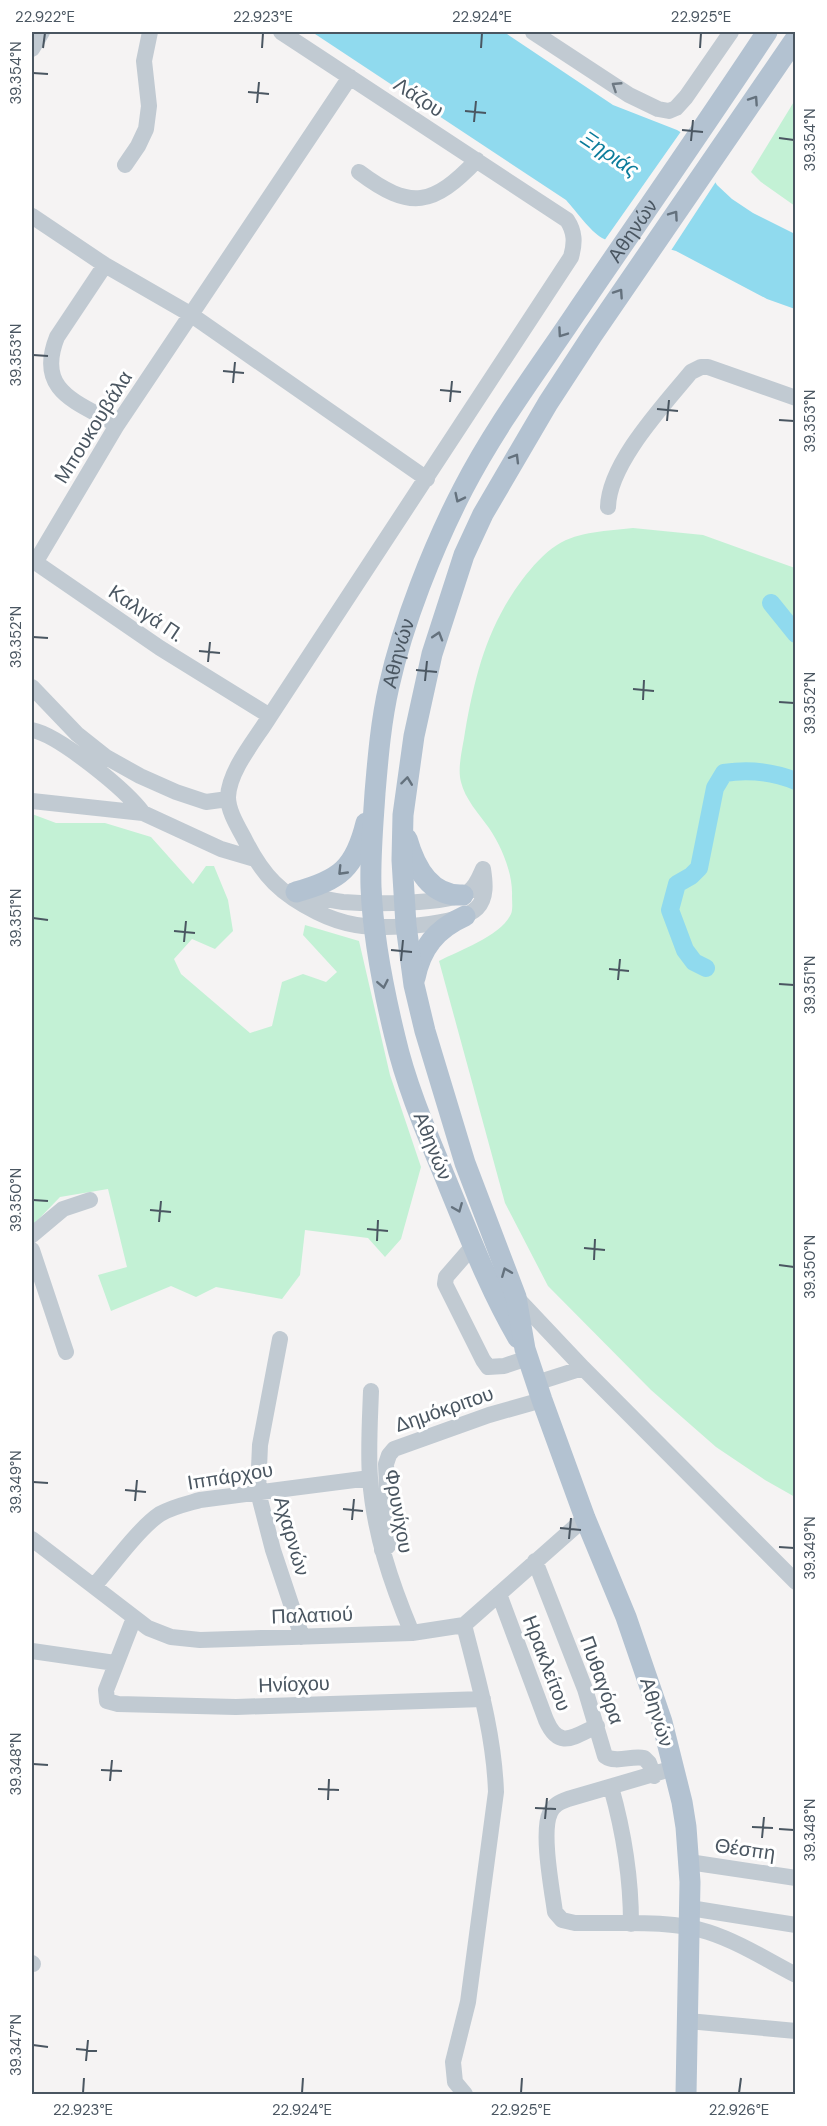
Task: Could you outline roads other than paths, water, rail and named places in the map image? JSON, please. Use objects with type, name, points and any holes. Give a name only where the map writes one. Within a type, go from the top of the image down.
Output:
[{"type":"main road","name":"Αθηνών","points":[[508,1301],[473,1246],[424,1127],[395,1038],[384,988],[372,902],[372,845],[378,762],[388,687],[404,632],[439,539],[462,490],[501,424],[767,32]]},
{"type":"main road","name":"Αθηνών","points":[[686,2094],[690,1918],[685,1815],[662,1722],[626,1617],[585,1518],[539,1391],[508,1301],[436,1069],[414,985],[406,925],[402,860],[403,815],[414,736],[432,654],[465,555],[499,486],[543,412],[640,262],[795,39]]},
{"type":"main road","points":[[287,890],[332,880],[342,873],[354,856],[375,800]]},
{"type":"main road","points":[[403,815],[414,859],[426,878],[441,892],[463,895]]},
{"type":"main road","points":[[414,985],[422,954],[430,940],[441,930],[465,916]]},
{"type":"street","points":[[32,49],[42,32]]},
{"type":"street","points":[[125,165],[146,129],[148,106],[144,61],[150,32]]},
{"type":"street","name":"Λάζου","points":[[281,32],[567,220],[573,228],[573,249]]},
{"type":"street","points":[[533,32],[629,95],[658,109],[669,111],[676,108],[686,98],[731,32]]},
{"type":"street","name":"Μπουκουβάλα","points":[[33,561],[117,425],[350,77]]},
{"type":"street","points":[[359,172],[393,195],[414,199],[434,194],[456,182],[477,160]]},
{"type":"street","points":[[32,216],[105,265],[190,314],[427,479]]},
{"type":"street","name":"Αθηνών","points":[[228,799],[235,772],[571,257],[573,249]]},
{"type":"street","points":[[105,265],[57,338],[51,351],[49,369],[56,386],[64,394],[117,425]]},
{"type":"street","points":[[608,507],[608,495],[631,447],[691,372],[701,367],[708,367],[795,398]]},
{"type":"street","name":"Καλιγά Π.","points":[[33,561],[179,660],[270,717]]},
{"type":"street","points":[[32,687],[77,734],[114,762],[176,792],[206,802],[228,799],[236,823],[255,860],[287,890],[319,913],[356,925],[429,924],[465,916],[476,908],[483,898],[485,887],[483,869],[472,889],[463,895],[442,901],[345,902],[316,898],[287,890]]},
{"type":"street","points":[[32,730],[49,736],[70,750],[134,800],[143,813]]},
{"type":"street","points":[[32,801],[143,813],[221,849],[255,860]]},
{"type":"street","points":[[32,1235],[63,1209],[90,1200]]},
{"type":"street","points":[[473,1246],[446,1277],[445,1284],[488,1367],[495,1367],[526,1353]]},
{"type":"street","points":[[32,1250],[66,1352]]},
{"type":"street","points":[[508,1301],[583,1368],[793,1576]]},
{"type":"street","name":"Αχαρνών","points":[[280,1339],[260,1445],[258,1492],[273,1550],[302,1637]]},
{"type":"street","name":"Δημόκριτου","points":[[382,1550],[388,1546],[389,1539],[386,1464],[394,1449],[489,1415],[583,1368]]},
{"type":"street","name":"Φρυνίχου","points":[[371,1391],[370,1478],[375,1516],[382,1550],[395,1592],[412,1633]]},
{"type":"street","name":"Ιππάρχου","points":[[94,1586],[150,1522],[177,1506],[200,1500],[370,1478]]},
{"type":"street","points":[[465,2094],[455,2082],[453,2062],[468,2002],[496,1792],[494,1752],[464,1625],[585,1518]]},
{"type":"street","name":"Παλατιού","points":[[32,1539],[134,1618],[156,1632],[180,1639],[412,1633],[464,1625]]},
{"type":"street","name":"Πυθαγόρα","points":[[535,1561],[585,1689],[605,1756],[608,1759],[644,1758],[654,1776]]},
{"type":"street","name":"Ηρακλείτου","points":[[499,1594],[553,1734],[563,1739],[597,1726]]},
{"type":"street","points":[[32,1651],[115,1663],[134,1618]]},
{"type":"street","name":"Ηνίοχου","points":[[115,1663],[107,1684],[107,1701],[125,1705],[213,1708],[483,1698]]},
{"type":"street","points":[[674,1768],[654,1776],[568,1799],[557,1803],[550,1810],[547,1840],[555,1912],[562,1920],[574,1923],[631,1924],[690,1918],[795,1925]]},
{"type":"street","points":[[611,1787],[626,1844],[631,1888],[631,1924]]},
{"type":"street","name":"Θέσπη","points":[[689,1862],[795,1878]]},
{"type":"street","points":[[690,1918],[795,1975]]},
{"type":"street","points":[[688,2021],[795,2031]]},
{"type":"water","name":"Ξηριάς","points":[[312,32],[504,32],[613,105],[677,130],[687,136],[717,185],[732,199],[753,213],[795,234],[795,309],[767,299],[676,251],[618,243],[602,238],[588,226],[566,200]]},
{"type":"waterway","points":[[771,603],[796,634]]},
{"type":"waterway","points":[[706,968],[694,962],[685,950],[670,910],[677,884],[699,868],[715,788],[724,773],[742,771],[778,775],[796,781]]}]
